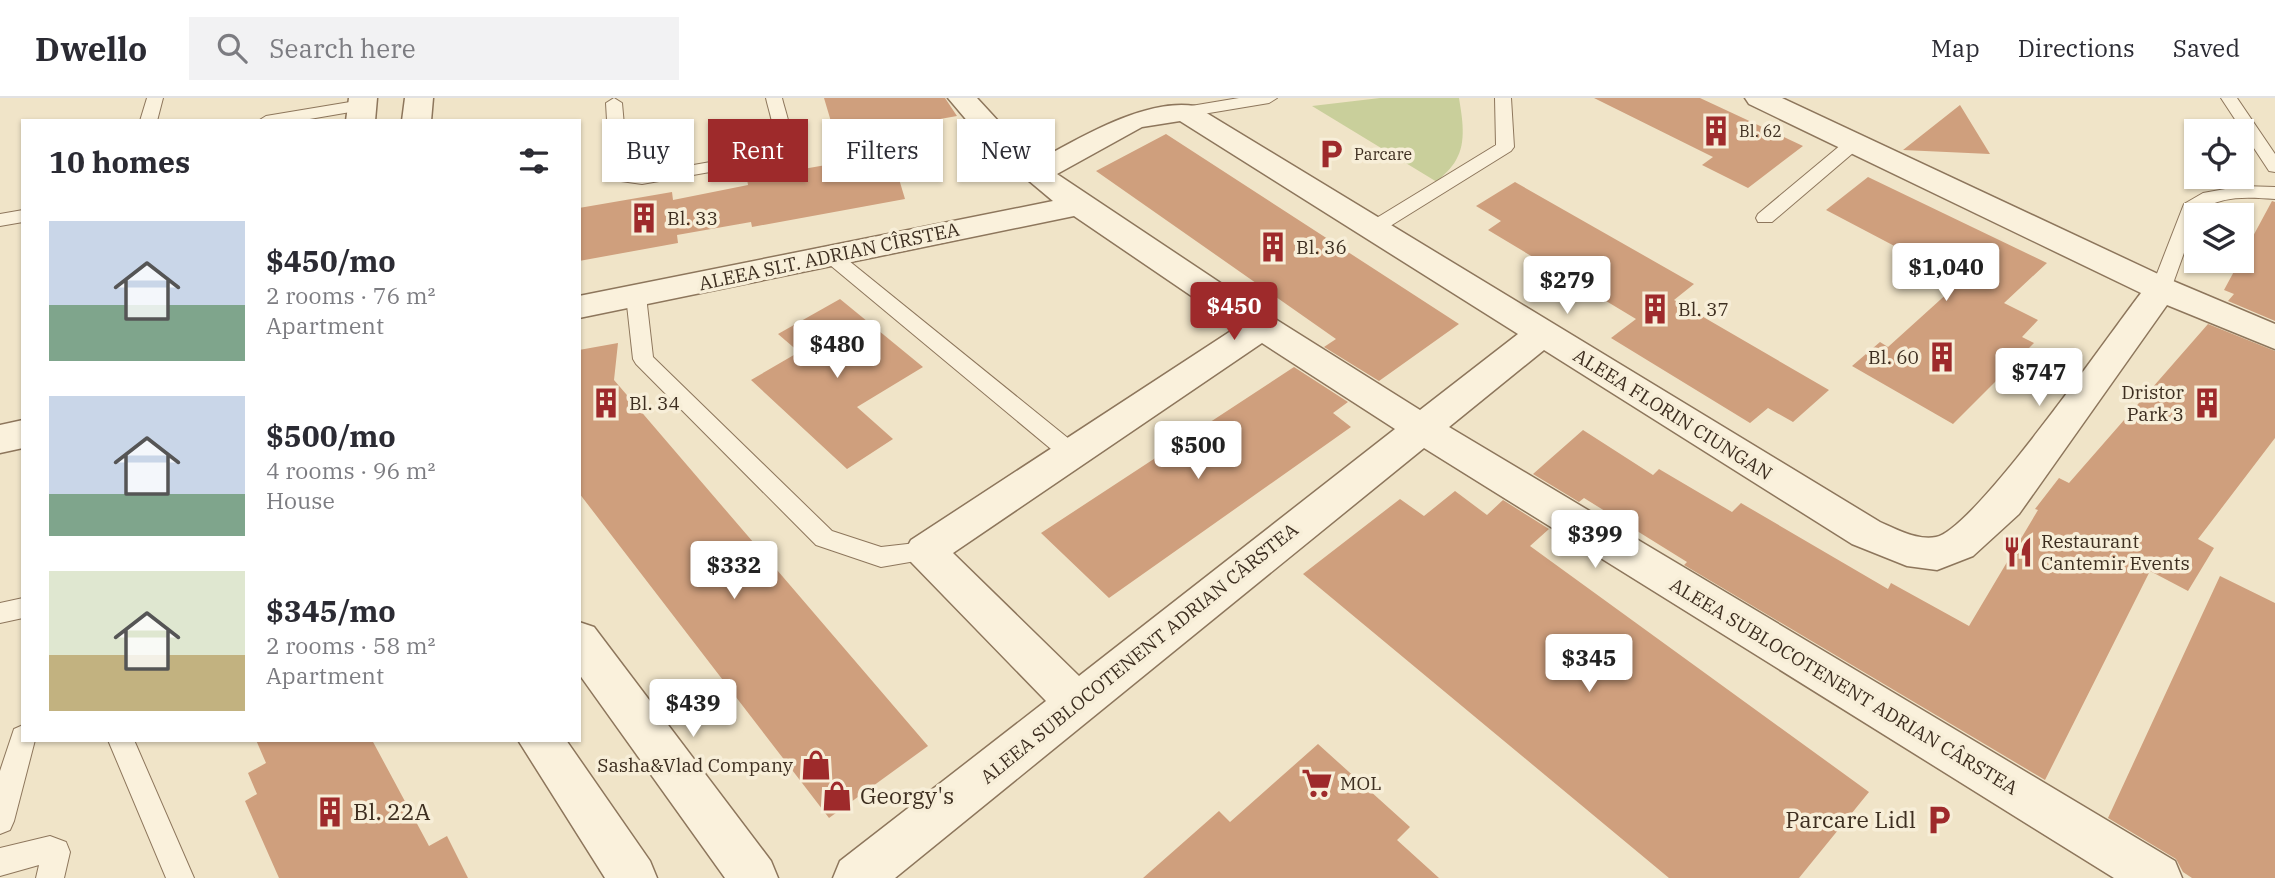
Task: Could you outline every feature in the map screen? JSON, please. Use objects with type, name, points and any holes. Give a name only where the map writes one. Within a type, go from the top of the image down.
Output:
[{"type":"street","points":[[416,119],[419,98]]},
{"type":"street","name":"ALEEA SUBLOCOTENENT ADRIAN CÂRSTEA","points":[[962,98],[977,119]]},
{"type":"street","points":[[1759,98],[2161,289],[2275,337]]},
{"type":"street","points":[[1055,160],[1128,109],[1185,112]]},
{"type":"street","name":"ALEEA FLORIN CIUNGAN","points":[[1185,112],[1866,533],[1908,550],[1937,554],[1959,545],[2005,503],[2161,289]]},
{"type":"street","name":"ALEEA SUBLOCOTENENT ADRIAN CÂRSTEA","points":[[1049,182],[1261,327],[1422,429],[2158,878]]},
{"type":"street","name":"ALEEA SLT. ADRIAN CÎRSTEA","points":[[581,307],[1079,205]]},
{"type":"street","points":[[1077,704],[925,551],[1261,327]]},
{"type":"street","name":"ALEEA SUBLOCOTENENT ADRIAN CÂRSTEA","points":[[857,878],[1542,334]]},
{"type":"street","points":[[0,439],[21,434]]},
{"type":"street","points":[[581,643],[754,878]]},
{"type":"street","points":[[541,742],[633,878]]},
{"type":"lane","points":[[149,119],[155,98]]},
{"type":"lane","points":[[614,103],[619,172],[627,177],[642,179],[767,157],[778,151],[783,139],[775,98]]},
{"type":"lane","points":[[1185,112],[1269,98]]},
{"type":"lane","points":[[1372,229],[1505,147],[1503,98]]},
{"type":"lane","points":[[2229,98],[2275,167]]},
{"type":"lane","points":[[281,119],[361,108]]},
{"type":"lane","points":[[1765,218],[1854,143]]},
{"type":"lane","points":[[2161,289],[2191,208],[2199,201],[2232,193],[2275,193]]},
{"type":"lane","points":[[0,220],[21,216]]},
{"type":"lane","points":[[831,256],[1071,453]]},
{"type":"lane","points":[[636,296],[643,359],[824,538],[881,557],[925,551]]},
{"type":"lane","points":[[0,613],[21,608]]},
{"type":"lane","points":[[0,821],[22,742]]},
{"type":"lane","points":[[122,742],[180,878]]},
{"type":"lane","points":[[0,862],[50,849],[55,852],[50,878]]},
{"type":"green space","points":[[1380,98],[1459,98],[1462,145],[1454,163],[1437,182],[1312,106]]},
{"type":"building","points":[[824,98],[945,98],[957,116],[940,119],[830,119]]},
{"type":"building","name":"Bl. 62","points":[[1594,98],[1700,98],[1803,146],[1748,188],[1702,165],[1713,157]]},
{"type":"building","points":[[1960,105],[1990,154],[1903,150]]},
{"type":"building","name":"Bl. 36","points":[[1166,134],[1459,324],[1379,381],[1324,347],[1336,339],[1096,171]]},
{"type":"building","points":[[822,166],[822,182],[900,182],[905,199],[752,227],[751,222],[677,235],[678,243],[581,261],[581,208],[672,192],[673,200],[748,185],[748,182],[808,182],[808,168]]},
{"type":"building","points":[[1868,177],[2047,263],[2004,303],[2038,320],[2022,337],[2034,343],[1953,424],[1852,366],[1880,342],[1888,347],[1961,281],[1826,210]]},
{"type":"building","name":"Bl. 37","points":[[1515,182],[1694,284],[1674,300],[1829,390],[1793,422],[1768,408],[1750,423],[1611,338],[1636,319],[1488,230],[1501,221],[1476,206]]},
{"type":"building","points":[[2272,201],[2275,202],[2275,321],[2228,301],[2234,294],[2224,290],[2233,273],[2254,273],[2254,234]]},
{"type":"building","points":[[840,299],[923,367],[857,407],[893,439],[847,469],[751,380],[799,352],[778,334]]},
{"type":"building","points":[[2208,324],[2275,351],[2275,438],[2198,539],[2214,548],[2188,591],[2150,571],[2045,780],[1684,565],[1687,562],[1584,498],[1579,502],[1533,474],[1583,430],[1653,475],[1659,469],[1732,512],[1741,503],[1888,589],[1891,583],[1969,626],[2038,510],[2035,509],[2059,478],[2069,483]]},
{"type":"building","points":[[618,343],[614,380],[928,746],[829,818],[581,496],[581,350]]},
{"type":"building","points":[[1294,367],[1348,402],[1333,413],[1351,427],[1109,598],[1041,533]]},
{"type":"building","points":[[1455,491],[1487,515],[1503,500],[1549,529],[1530,546],[1869,792],[1799,878],[1669,878],[1303,574],[1400,499],[1424,516]]},
{"type":"building","points":[[2220,576],[2275,603],[2275,878],[2192,878],[2183,872],[2176,859],[2108,818]]},
{"type":"building","name":"Bl. 22A","points":[[257,742],[373,742],[429,846],[447,836],[468,878],[279,878],[245,801],[257,794],[248,773],[266,763]]},
{"type":"building","name":"MOL","points":[[1318,744],[1410,827],[1397,840],[1439,878],[1143,878],[1219,811],[1230,822]]},
{"type":"place","name":"Bl. 62","points":[[1716,131]]},
{"type":"place","name":"Parcare","points":[[1331,154]]},
{"type":"place","name":"Bl. 33","points":[[644,218]]},
{"type":"place","name":"Bl. 36","points":[[1273,247]]},
{"type":"place","name":"Bl. 37","points":[[1655,309]]},
{"type":"place","name":"Bl. 60","points":[[1942,357]]},
{"type":"place","name":"Bl. 34","points":[[606,403]]},
{"type":"place","name":"Dristor Park 3","points":[[2207,403]]},
{"type":"place","name":"Restaurant Cantemir Events","points":[[2018,552]]},
{"type":"place","name":"Sasha&Vlad Company","points":[[816,765]]},
{"type":"place","name":"MOL","points":[[1317,783]]},
{"type":"place","name":"Georgy's","points":[[837,796]]},
{"type":"place","name":"Bl. 22A","points":[[330,812]]},
{"type":"place","name":"Parcare Lidl","points":[[1939,820]]}]
